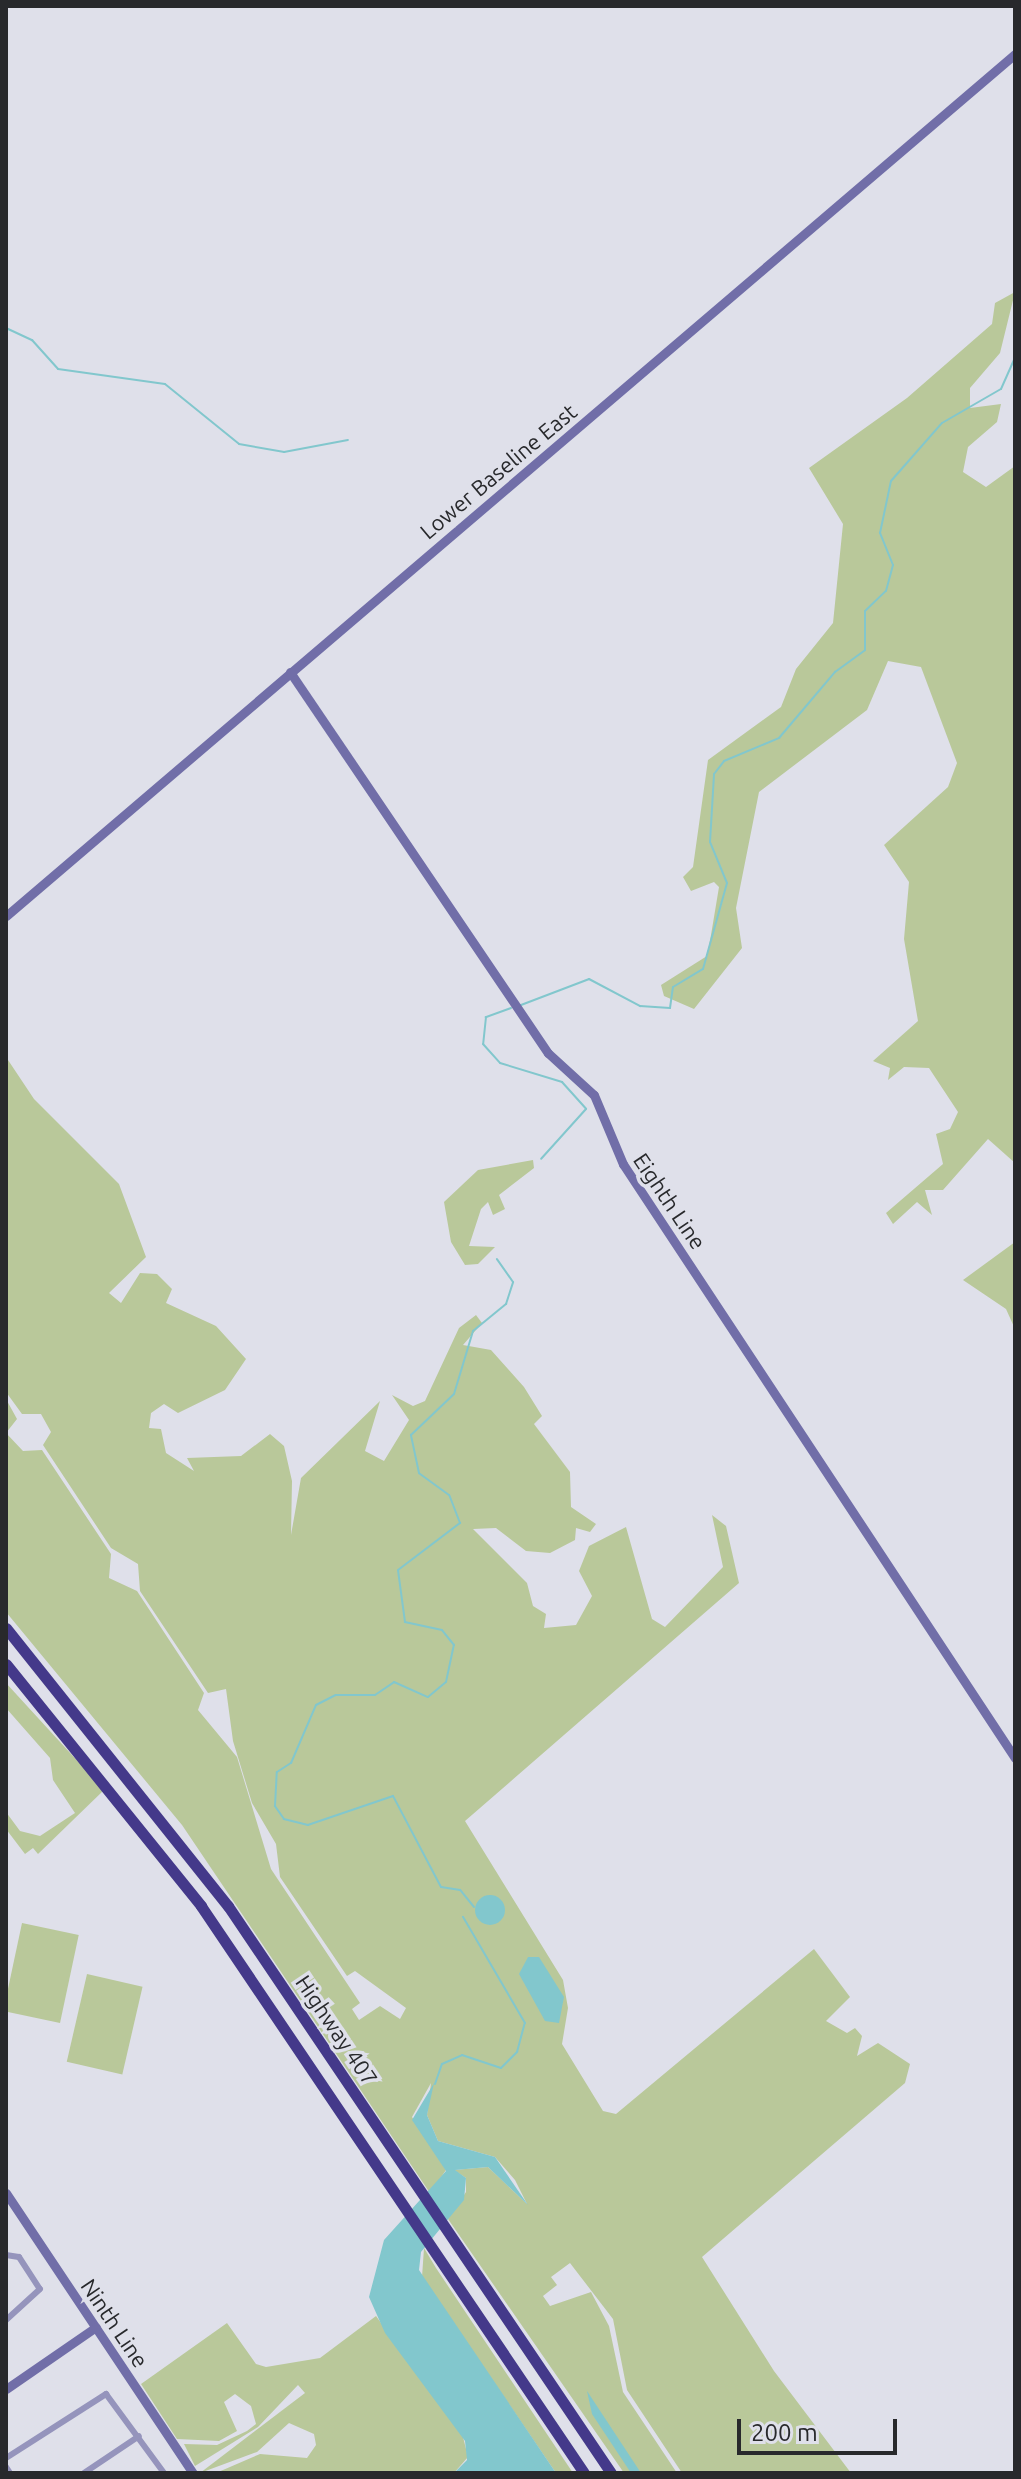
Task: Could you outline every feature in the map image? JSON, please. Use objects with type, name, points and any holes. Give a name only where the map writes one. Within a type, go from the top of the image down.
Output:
[{"type":"highway","name":"Highway 407","points":[[6,1628],[187,1848],[611,2473]]},
{"type":"highway","name":"Highway 407","points":[[6,1664],[153,1839],[584,2473]]},
{"type":"main road","name":"Lower Baseline East","points":[[6,916],[1015,54]]},
{"type":"main road","name":"Eighth Line","points":[[290,672],[518,1010],[557,1063],[594,1095],[623,1164],[1015,1758]]},
{"type":"main road","name":"Ninth Line","points":[[6,2193],[193,2473]]},
{"type":"main road","points":[[6,2389],[96,2327]]},
{"type":"street","points":[[6,2255],[19,2257],[40,2289],[6,2320]]},
{"type":"street","points":[[6,2458],[106,2394],[164,2473]]},
{"type":"street","points":[[84,2473],[139,2436]]},
{"type":"street","points":[[6,2467],[10,2473]]},
{"type":"green space","points":[[1015,292],[1000,353],[970,388],[970,408],[1001,404],[997,422],[968,447],[963,472],[986,487],[1015,466],[1015,1163],[988,1139],[943,1190],[925,1190],[932,1215],[917,1202],[893,1224],[886,1213],[943,1164],[936,1134],[950,1129],[958,1112],[929,1068],[904,1067],[888,1080],[890,1068],[873,1061],[918,1021],[904,939],[909,882],[884,845],[948,787],[957,763],[921,667],[888,661],[867,710],[759,792],[736,908],[742,948],[694,1009],[664,996],[661,985],[707,956],[719,887],[714,882],[691,891],[683,877],[693,867],[708,760],[781,707],[796,669],[833,623],[843,524],[809,468],[907,398],[992,324],[995,303]]},
{"type":"green space","points":[[6,1057],[34,1099],[119,1184],[146,1257],[109,1293],[121,1303],[140,1273],[157,1274],[172,1289],[166,1303],[216,1326],[246,1359],[225,1390],[178,1413],[164,1404],[151,1413],[149,1428],[161,1429],[166,1453],[194,1471],[187,1458],[241,1456],[270,1434],[284,1446],[292,1481],[291,1535],[301,1478],[380,1401],[365,1451],[384,1461],[409,1420],[392,1395],[413,1406],[425,1401],[459,1328],[476,1315],[482,1323],[463,1345],[491,1350],[524,1387],[542,1416],[534,1424],[570,1472],[571,1507],[596,1524],[590,1532],[576,1528],[575,1540],[550,1553],[526,1551],[496,1528],[473,1529],[527,1583],[533,1606],[546,1614],[544,1628],[576,1625],[592,1596],[579,1571],[589,1546],[626,1527],[652,1619],[665,1627],[723,1567],[712,1515],[726,1526],[739,1583],[465,1821],[563,1980],[568,2008],[562,2044],[603,2111],[616,2114],[814,1949],[850,1997],[826,2021],[847,2033],[855,2028],[862,2036],[857,2056],[878,2043],[910,2064],[905,2083],[702,2257],[774,2371],[851,2473],[682,2473],[627,2390],[613,2319],[570,2263],[551,2277],[557,2285],[543,2296],[550,2306],[591,2292],[609,2326],[623,2392],[677,2473],[624,2473],[448,2219],[466,2192],[466,2178],[454,2170],[488,2167],[527,2204],[515,2180],[495,2157],[438,2141],[427,2115],[431,2083],[412,2117],[446,2170],[430,2193],[182,1825],[6,1612],[6,1433],[23,1451],[42,1450],[111,1554],[109,1578],[137,1591],[204,1693],[198,1710],[237,1757],[271,1869],[360,2003],[352,2009],[359,2020],[380,2006],[400,2019],[406,2008],[355,1971],[347,1976],[280,1877],[276,1844],[252,1803],[233,1741],[226,1689],[208,1693],[140,1591],[138,1564],[111,1548],[43,1445],[51,1432],[41,1414],[22,1414],[6,1392]]},
{"type":"green space","points":[[533,1160],[534,1168],[499,1195],[505,1209],[493,1215],[488,1202],[481,1209],[469,1246],[495,1247],[478,1264],[465,1265],[451,1242],[444,1202],[478,1170]]},
{"type":"green space","points":[[1015,1242],[1015,1329],[1006,1309],[963,1280]]},
{"type":"green space","points":[[6,1399],[17,1419],[6,1433]]},
{"type":"green space","points":[[6,1683],[104,1790],[38,1854],[33,1848],[25,1854],[6,1829],[6,1812],[20,1831],[40,1836],[75,1813],[53,1780],[50,1758],[6,1708]]},
{"type":"green space","points":[[22,1923],[79,1935],[60,2023],[6,2012]]},
{"type":"green space","points":[[87,1974],[143,1987],[122,2075],[67,2062]]},
{"type":"green space","points":[[424,2248],[573,2473],[556,2473],[422,2277]]},
{"type":"green space","points":[[376,2316],[463,2437],[468,2457],[454,2473],[216,2473],[260,2454],[307,2458],[316,2445],[314,2434],[289,2423],[257,2452],[200,2473],[305,2393],[298,2385],[258,2427],[195,2466],[184,2444],[217,2445],[247,2431],[256,2424],[251,2406],[235,2394],[224,2402],[237,2431],[219,2441],[177,2439],[141,2384],[227,2323],[256,2364],[266,2367],[320,2358]]},
{"type":"water","points":[[490,1895],[501,1899],[505,1910],[501,1921],[490,1925],[479,1921],[475,1910],[479,1899]]},
{"type":"water","points":[[528,1957],[539,1957],[564,1997],[559,2023],[545,2021],[519,1974]]},
{"type":"water","points":[[434,2083],[427,2115],[438,2141],[495,2157],[528,2205],[488,2167],[455,2170],[466,2178],[464,2200],[421,2252],[419,2270],[556,2473],[454,2473],[467,2460],[465,2441],[385,2333],[369,2297],[384,2240],[446,2171],[412,2120]]},
{"type":"water","points":[[587,2391],[641,2473],[631,2473],[592,2414]]},
{"type":"waterway","points":[[6,328],[32,340],[58,369],[165,384],[239,444],[284,452],[348,440]]},
{"type":"waterway","points":[[521,1005],[589,979],[640,1006],[670,1008],[673,987],[703,969],[727,883],[710,842],[714,774],[724,761],[779,738],[835,672],[865,650],[865,611],[886,591],[893,565],[880,533],[891,481],[942,423],[1001,389],[1015,357]]},
{"type":"waterway","points":[[511,1008],[486,1017],[483,1044],[500,1063],[562,1082],[586,1109],[541,1159]]},
{"type":"waterway","points":[[474,1907],[460,1890],[441,1887],[393,1796],[308,1825],[284,1819],[275,1806],[277,1772],[291,1763],[316,1705],[336,1695],[375,1695],[394,1682],[428,1697],[446,1682],[454,1645],[442,1630],[405,1622],[398,1570],[460,1523],[449,1495],[419,1473],[411,1435],[454,1394],[473,1331],[506,1304],[513,1282],[497,1259]]},
{"type":"waterway","points":[[435,2084],[442,2064],[462,2055],[501,2068],[517,2052],[525,2023],[463,1917]]}]
